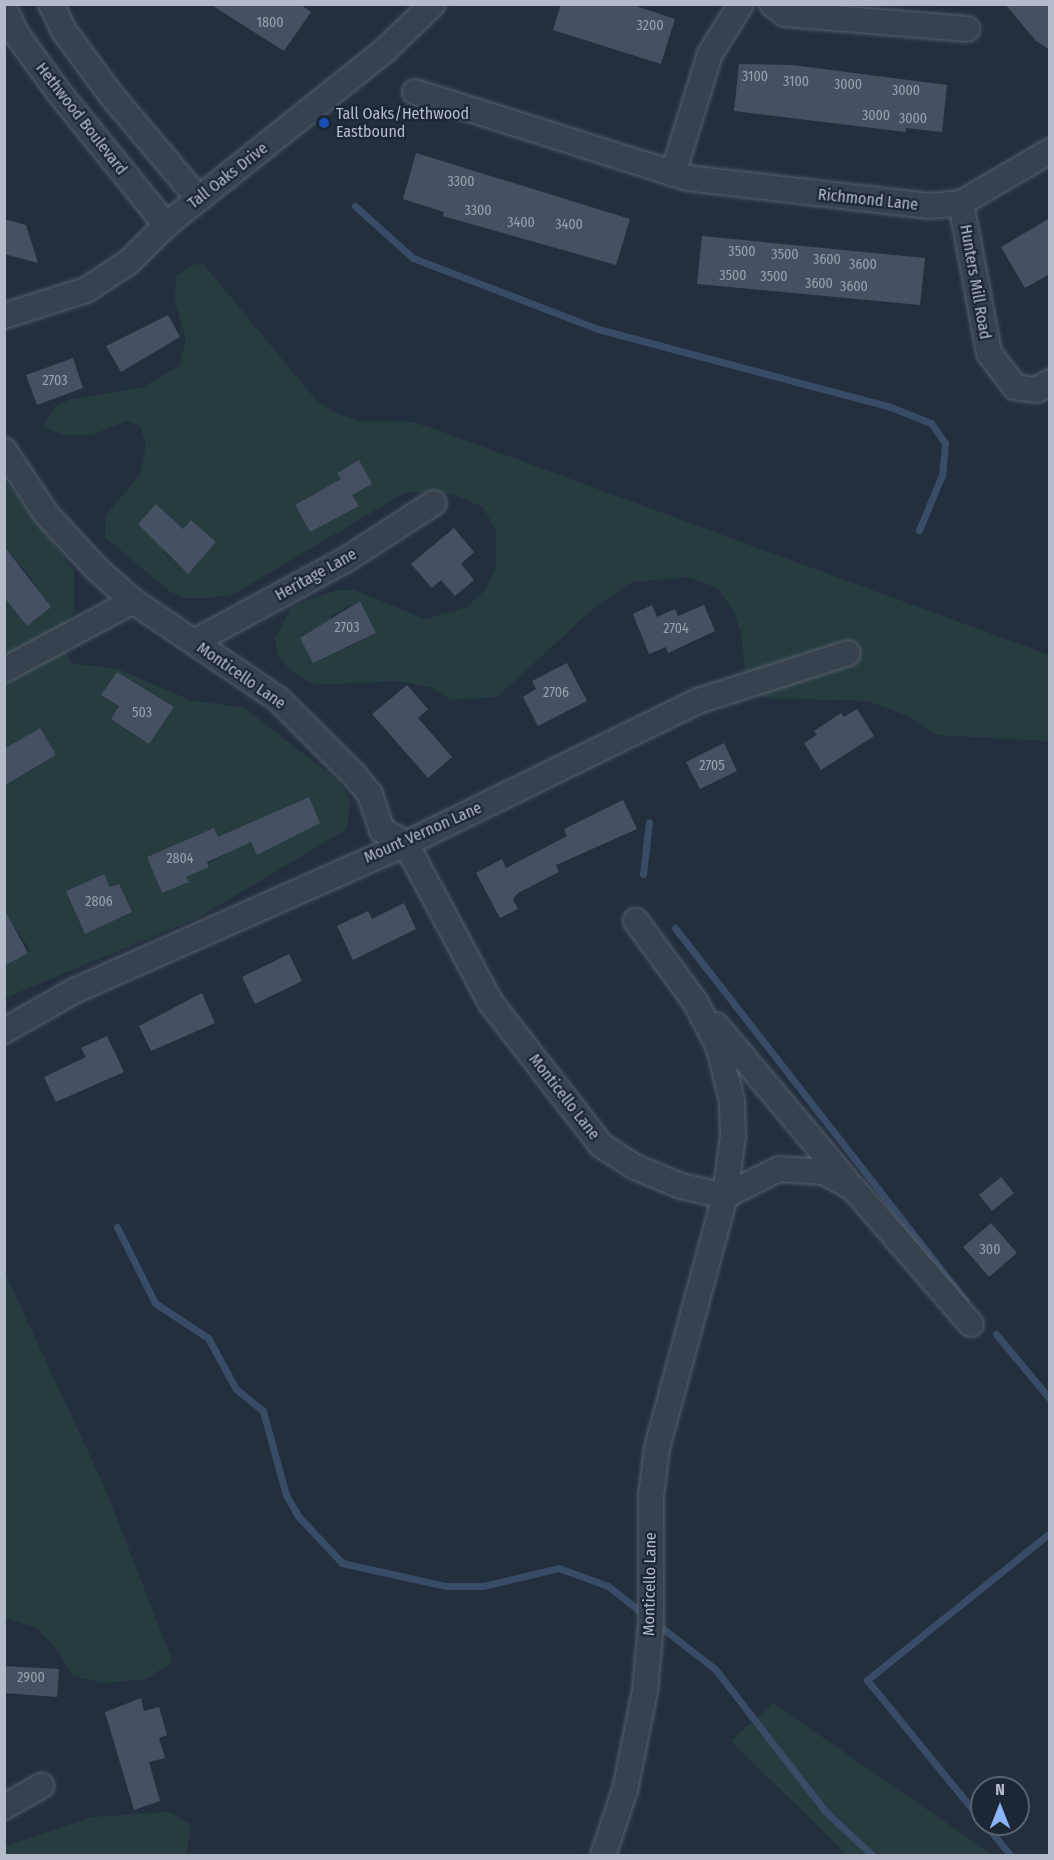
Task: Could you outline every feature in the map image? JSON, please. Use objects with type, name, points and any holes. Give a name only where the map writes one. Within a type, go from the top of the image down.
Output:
[{"type":"street","points":[[51,4],[112,96],[198,198]]},
{"type":"street","name":"Tall Oaks Drive","points":[[4,316],[86,290],[129,262],[166,225],[385,50],[433,4]]},
{"type":"street","points":[[673,174],[710,54],[741,4]]},
{"type":"street","points":[[772,4],[785,14],[967,29]]},
{"type":"street","name":"Hethwood Boulevard","points":[[4,8],[16,34],[60,94],[166,225]]},
{"type":"street","name":"Richmond Lane","points":[[415,92],[673,174],[715,183],[929,206],[961,203],[1050,151]]},
{"type":"street","name":"Hunters Mill Road","points":[[961,203],[989,353],[1009,381],[1024,391],[1050,382]]},
{"type":"street","name":"Monticello Lane","points":[[4,450],[47,515],[133,601],[279,700],[370,794],[382,830],[406,844],[490,1003],[601,1145],[634,1167],[681,1186],[725,1196],[657,1448],[651,1496],[651,1613],[645,1691],[625,1790],[603,1856]]},
{"type":"street","name":"Heritage Lane","points":[[194,642],[347,559],[434,503]]},
{"type":"street","points":[[4,670],[133,601]]},
{"type":"street","name":"Mount Vernon Lane","points":[[4,1031],[74,991],[406,844],[698,701],[848,653]]},
{"type":"street","points":[[636,921],[696,1003],[786,1104],[853,1188],[971,1324]]},
{"type":"street","points":[[696,1003],[719,1048],[732,1101],[733,1136],[725,1196]]},
{"type":"street","points":[[725,1196],[779,1169],[824,1172],[853,1188]]},
{"type":"street","points":[[4,1807],[41,1786]]},
{"type":"green space","points":[[195,264],[204,265],[316,400],[336,413],[361,421],[412,422],[432,428],[1049,655],[1049,741],[936,735],[909,716],[867,701],[764,698],[747,686],[741,633],[733,610],[717,588],[688,577],[632,582],[595,607],[497,697],[451,700],[430,687],[396,681],[315,685],[291,671],[278,655],[275,639],[292,606],[337,590],[355,590],[424,619],[467,607],[485,590],[496,567],[496,531],[483,507],[451,494],[406,492],[232,595],[185,598],[169,591],[105,537],[106,515],[140,475],[146,446],[140,426],[127,421],[92,435],[65,435],[42,427],[55,408],[68,400],[143,387],[179,366],[186,339],[175,301],[176,276]],"holes":[[[359,460],[352,495],[358,506],[310,532],[295,505],[341,479],[338,472]],[[156,504],[183,529],[191,520],[208,551],[188,574],[164,552],[167,547],[138,524]],[[360,601],[376,633],[345,649],[330,616]]]},
{"type":"green space","points":[[5,480],[74,570],[74,612],[60,633],[70,663],[118,669],[190,700],[244,708],[339,781],[350,800],[347,829],[198,918],[5,998],[4,962],[31,951],[15,928],[5,934],[5,786],[56,755],[40,729],[5,749],[5,597],[37,586],[5,546]],"holes":[[[117,672],[173,707],[149,744],[111,719],[119,706],[102,695]],[[214,828],[225,854],[186,877],[188,882],[162,893],[147,857]],[[104,874],[110,887],[119,884],[132,912],[85,934],[66,891]]]},
{"type":"green space","points":[[4,1271],[104,1486],[171,1657],[172,1662],[146,1679],[105,1683],[73,1676],[58,1651],[35,1627],[5,1618]]},
{"type":"green space","points":[[773,1703],[993,1855],[847,1855],[731,1741]]},
{"type":"green space","points":[[170,1812],[191,1825],[186,1855],[5,1855],[5,1846],[92,1817]]},
{"type":"building","points":[[210,4],[300,4],[311,12],[284,51]]},
{"type":"building","points":[[561,4],[630,4],[675,19],[661,64],[553,30]]},
{"type":"building","points":[[1005,4],[1050,4],[1050,50],[1036,41]]},
{"type":"building","points":[[739,64],[792,65],[947,85],[942,132],[906,128],[906,132],[734,111]]},
{"type":"building","points":[[416,153],[630,219],[616,265],[443,216],[444,212],[403,199]]},
{"type":"building","points":[[1050,218],[1050,274],[1025,288],[1001,247]]},
{"type":"building","points":[[4,219],[26,225],[38,263],[4,254]]},
{"type":"building","points":[[702,236],[925,258],[920,305],[697,284]]},
{"type":"building","points":[[168,315],[180,337],[121,372],[106,346]]},
{"type":"building","points":[[73,358],[83,388],[37,405],[26,375]]},
{"type":"building","points":[[359,460],[372,484],[352,495],[359,506],[310,532],[295,505],[341,479],[337,473]]},
{"type":"building","points":[[156,504],[183,529],[191,520],[216,542],[188,574],[138,524]]},
{"type":"building","points":[[454,528],[474,552],[461,564],[474,580],[455,596],[441,580],[432,588],[411,564]]},
{"type":"building","points":[[4,546],[51,607],[27,626],[4,597]]},
{"type":"building","points":[[360,601],[376,633],[313,663],[300,638]]},
{"type":"building","points":[[652,605],[657,617],[675,609],[678,616],[704,605],[715,631],[668,653],[666,647],[649,654],[633,614]]},
{"type":"building","points":[[567,663],[587,701],[538,726],[523,697],[536,689],[532,681]]},
{"type":"building","points":[[117,672],[174,707],[149,744],[111,719],[119,706],[101,695]]},
{"type":"building","points":[[407,685],[428,709],[418,718],[452,757],[428,778],[372,714]]},
{"type":"building","points":[[857,709],[874,736],[821,770],[804,743],[817,735],[814,731],[841,713],[844,717]]},
{"type":"building","points":[[40,728],[56,755],[4,786],[4,749]]},
{"type":"building","points":[[724,743],[737,771],[700,789],[686,762]]},
{"type":"building","points":[[309,797],[320,823],[257,855],[251,842],[207,862],[209,867],[186,877],[189,882],[162,893],[147,857],[214,828],[218,837]]},
{"type":"building","points":[[623,800],[637,829],[556,865],[559,872],[518,893],[513,899],[518,909],[500,918],[476,873],[502,859],[506,868],[567,836],[564,829]]},
{"type":"building","points":[[104,874],[110,887],[119,884],[132,912],[85,934],[66,891]]},
{"type":"building","points":[[404,903],[416,929],[353,960],[337,926],[368,911],[372,919]]},
{"type":"building","points":[[4,909],[28,953],[4,966]]},
{"type":"building","points":[[289,954],[302,981],[255,1004],[242,977]]},
{"type":"building","points":[[202,993],[215,1023],[151,1051],[139,1026]]},
{"type":"building","points":[[107,1036],[124,1072],[56,1102],[44,1077],[86,1057],[81,1048]]},
{"type":"building","points":[[1001,1177],[1014,1193],[992,1211],[979,1195]]},
{"type":"building","points":[[991,1223],[1017,1253],[989,1277],[963,1247]]},
{"type":"building","points":[[4,1666],[59,1669],[57,1697],[4,1693]]},
{"type":"building","points":[[141,1698],[144,1711],[159,1707],[167,1735],[159,1738],[165,1758],[149,1762],[160,1801],[134,1810],[105,1712]]},
{"type":"waterway","points":[[355,206],[413,258],[598,329],[888,406],[931,423],[945,443],[942,475],[919,530]]},
{"type":"waterway","points":[[643,874],[649,822]]},
{"type":"waterway","points":[[675,928],[965,1300]]},
{"type":"waterway","points":[[117,1227],[155,1303],[208,1338],[236,1389],[263,1411],[286,1495],[298,1516],[342,1563],[446,1586],[483,1586],[559,1568],[608,1586],[646,1616]]},
{"type":"waterway","points":[[996,1334],[1050,1399]]},
{"type":"waterway","points":[[970,1806],[867,1680],[1050,1533]]},
{"type":"waterway","points":[[657,1624],[715,1669],[826,1812],[873,1856]]},
{"type":"waterway","points":[[995,1836],[1011,1856]]},
{"type":"place","name":"Tall Oaks/Hethwood Eastbound","points":[[324,123]]}]
